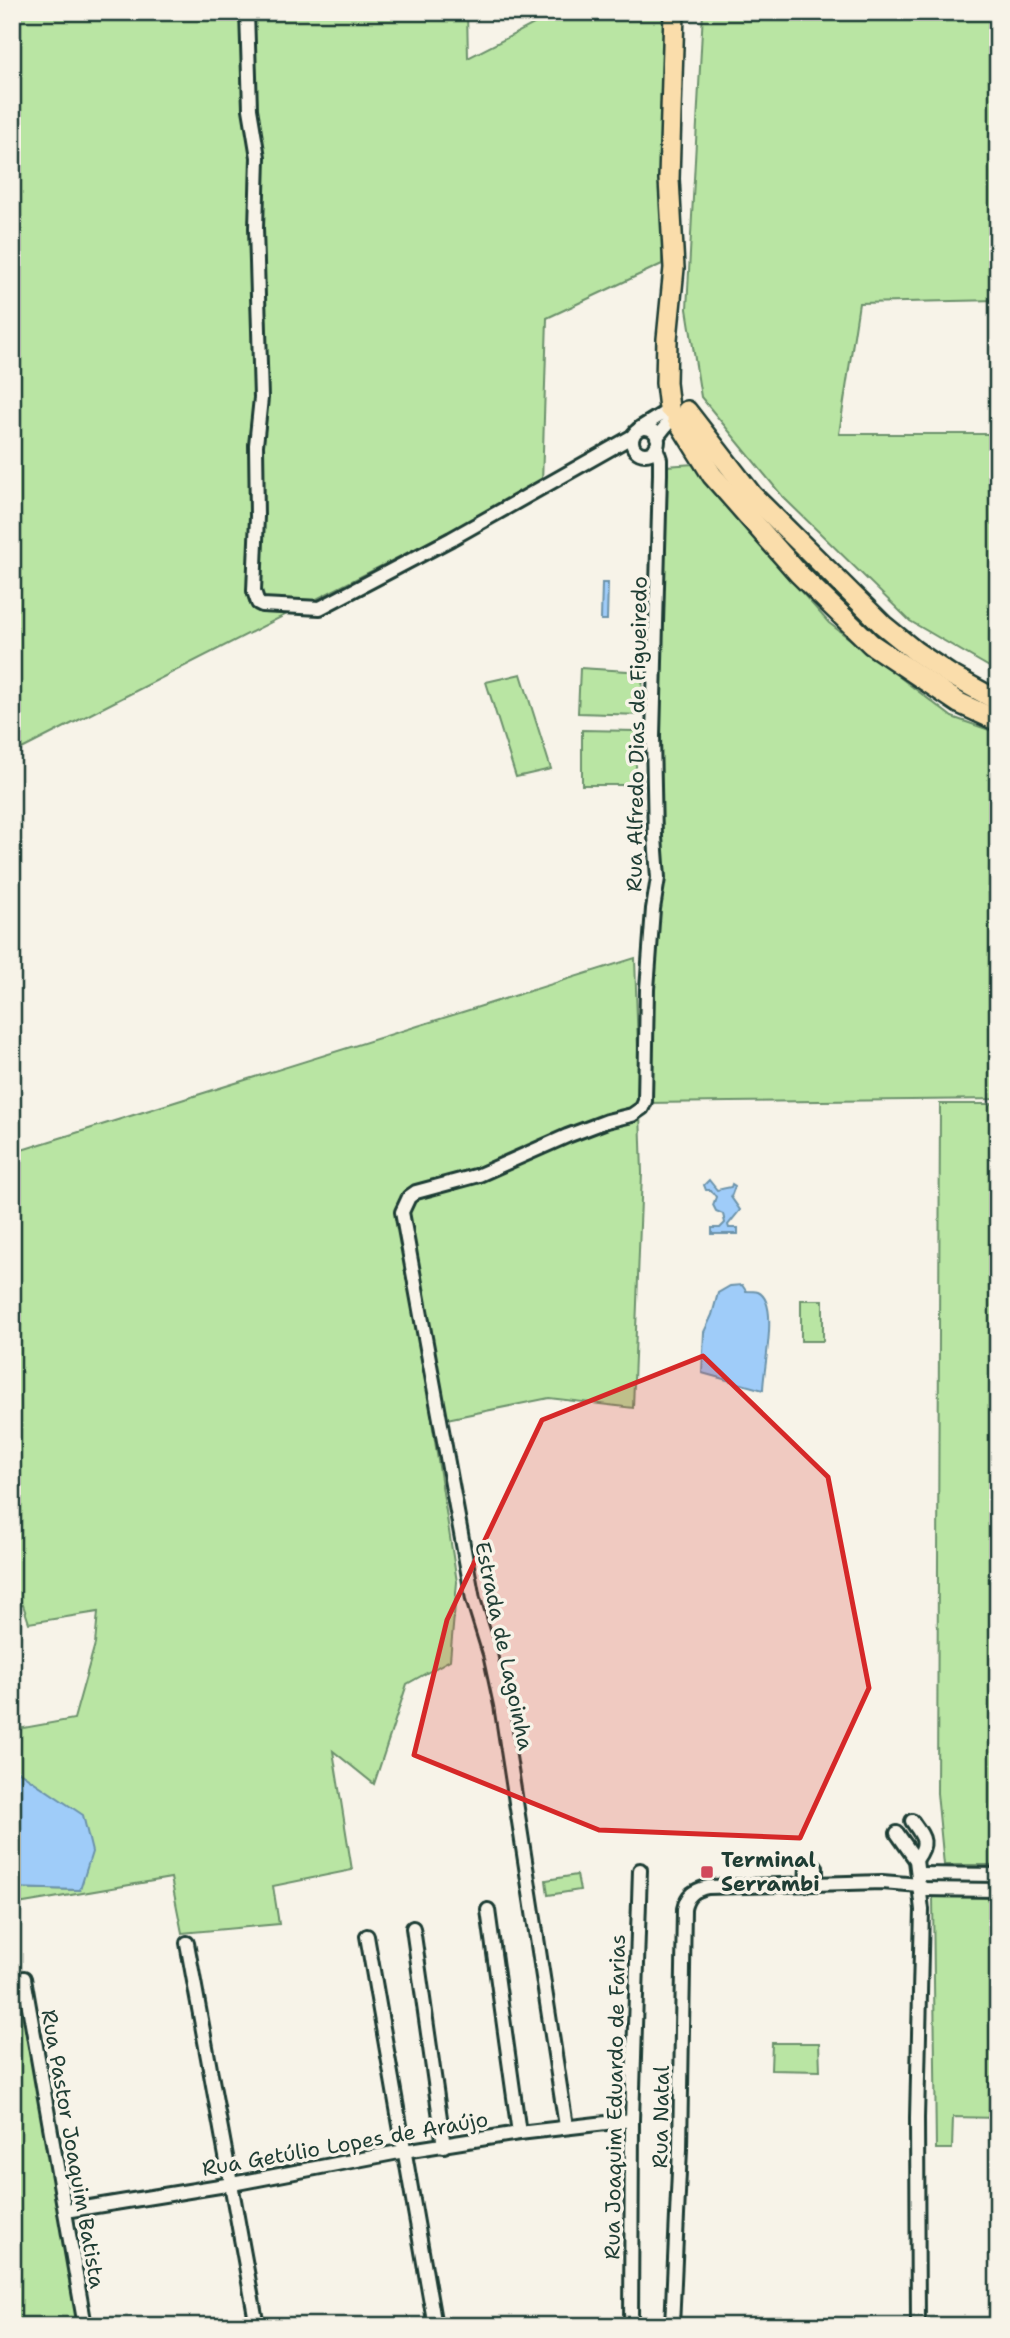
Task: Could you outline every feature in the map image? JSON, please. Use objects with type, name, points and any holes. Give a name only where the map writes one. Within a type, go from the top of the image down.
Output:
[{"type":"main road","points":[[674,12],[669,179],[674,268],[667,339],[677,412],[712,475],[799,574],[871,645],[959,703],[998,720]]},
{"type":"main road","points":[[677,412],[752,495],[883,625],[938,666],[998,701]]},
{"type":"street","points":[[247,12],[250,109],[258,157],[256,228],[261,398],[256,445],[254,591],[258,603],[320,608],[451,539],[636,432],[677,412]]},
{"type":"street","points":[[636,432],[633,446],[637,451],[647,453],[677,412]]},
{"type":"street","points":[[636,432],[650,429],[656,442]]},
{"type":"street","name":"Rua Alfredo Dias de Figueiredo","points":[[428,1189],[480,1175],[607,1121],[632,1115],[642,1108],[645,1101],[647,989],[658,878],[654,836],[653,736],[660,474],[656,442]]},
{"type":"street","name":"Estrada de Lagoinha","points":[[428,1189],[409,1197],[403,1206],[402,1217],[473,1599],[490,1654],[501,1705],[566,2126]]},
{"type":"street","points":[[912,1821],[925,1842],[924,1850],[916,1860]]},
{"type":"street","points":[[897,1833],[916,1860],[919,1883],[922,1962],[917,2118],[918,2326]]},
{"type":"street","points":[[811,1867],[811,1884],[919,1883],[998,1890]]},
{"type":"street","name":"Rua Joaquim Eduardo de Farias","points":[[631,2326],[632,2120],[640,1870]]},
{"type":"street","points":[[919,1883],[998,1875]]},
{"type":"street","name":"Rua Natal","points":[[672,2326],[680,2149],[684,1909],[688,1897],[700,1889],[811,1884]]},
{"type":"street","points":[[488,1910],[519,2133]]},
{"type":"street","points":[[414,1928],[444,2146]]},
{"type":"street","points":[[367,1936],[435,2326]]},
{"type":"street","points":[[187,1943],[257,2326]]},
{"type":"street","name":"Rua Pastor Joaquim Batista","points":[[24,1978],[85,2326]]},
{"type":"street","name":"Rua Getúlio Lopes de Araújo","points":[[65,2211],[232,2184],[404,2151],[566,2126],[632,2120]]},
{"type":"highlighted area","points":[[703,1356],[828,1477],[869,1688],[800,1838],[599,1830],[414,1755],[447,1620],[542,1420]]},
{"type":"green space","points":[[12,12],[467,12],[468,58],[536,23],[536,12],[668,12],[662,264],[547,318],[542,484],[12,754]]},
{"type":"green space","points":[[703,12],[998,12],[998,300],[859,303],[839,434],[998,434],[998,672],[910,621],[783,497],[701,397],[687,309]]},
{"type":"green space","points":[[694,464],[733,515],[829,623],[952,717],[998,733],[998,1099],[647,1103],[653,978],[666,466]]},
{"type":"green space","points":[[580,668],[643,672],[641,715],[578,713]]},
{"type":"green space","points":[[521,674],[551,769],[516,777],[486,682]]},
{"type":"green space","points":[[582,730],[636,731],[636,785],[582,785]]},
{"type":"green space","points":[[635,958],[642,1173],[633,1408],[549,1398],[432,1422],[457,1582],[450,1660],[407,1684],[374,1784],[333,1751],[352,1870],[273,1886],[279,1924],[182,1933],[171,1878],[12,1905],[12,1888],[80,1890],[20,1772],[12,1767],[12,1730],[74,1719],[95,1644],[98,1612],[29,1623],[23,1605],[12,1607],[12,1153]]},
{"type":"green space","points":[[940,1104],[998,1104],[998,1865],[944,1865],[937,1793]]},
{"type":"green space","points":[[801,1300],[823,1300],[823,1341],[801,1341]]},
{"type":"green space","points":[[577,1875],[580,1890],[548,1895],[546,1880]]},
{"type":"green space","points":[[933,1896],[998,1896],[998,2118],[953,2117],[952,2149],[936,2149]]},
{"type":"green space","points":[[12,1923],[80,2326],[12,2326]]},
{"type":"green space","points":[[772,2043],[819,2043],[820,2071],[771,2070]]},
{"type":"water","points":[[602,583],[608,583],[607,620],[601,620]]},
{"type":"water","points":[[709,1180],[717,1190],[731,1187],[732,1184],[735,1186],[731,1197],[740,1210],[728,1225],[729,1228],[738,1228],[738,1234],[712,1234],[712,1228],[720,1228],[725,1223],[723,1214],[716,1211],[713,1205],[716,1197],[711,1190],[706,1190],[704,1185]]},
{"type":"water","points":[[742,1285],[746,1291],[758,1292],[765,1298],[768,1308],[769,1336],[763,1390],[702,1373],[704,1332],[718,1293],[730,1286]]},
{"type":"water","points":[[12,1767],[83,1815],[92,1852],[80,1890],[12,1888]]},
{"type":"place","name":"Terminal Serrambi","points":[[707,1872]]}]
